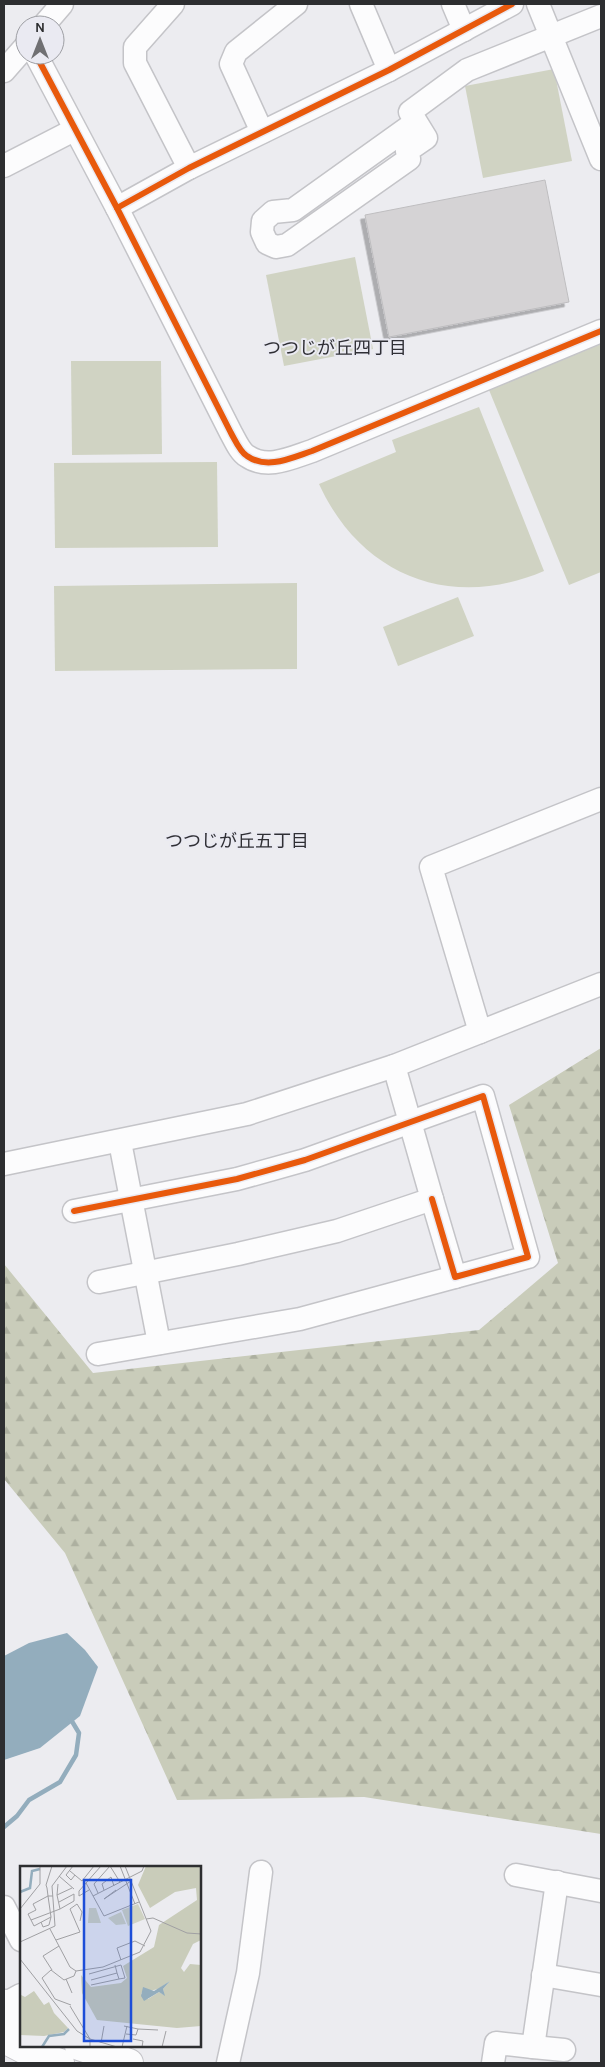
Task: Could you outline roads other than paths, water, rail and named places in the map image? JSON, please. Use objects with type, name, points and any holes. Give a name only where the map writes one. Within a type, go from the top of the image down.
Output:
[{"type":"main road","points":[[4,2009],[20,2018]]},
{"type":"main road","points":[[4,2039],[31,2053],[60,2063]]},
{"type":"main road","points":[[83,2047],[129,2063]]},
{"type":"street","points":[[53,15],[62,4]]},
{"type":"street","points":[[173,4],[135,47],[135,63],[189,168]]},
{"type":"street","points":[[262,132],[231,64],[236,52],[296,4]]},
{"type":"street","points":[[361,4],[389,70]]},
{"type":"street","points":[[453,4],[464,30]]},
{"type":"street","points":[[117,208],[189,168],[389,70],[512,4]]},
{"type":"street","points":[[538,4],[601,159]]},
{"type":"street","points":[[416,122],[293,210],[273,212],[263,221],[262,232],[266,243],[276,247],[287,245],[409,159],[408,151],[426,138],[410,112],[466,70],[601,16]]},
{"type":"street","points":[[4,71],[15,58]]},
{"type":"street","points":[[41,65],[117,208],[231,433],[245,456],[261,462],[276,463],[312,451],[601,331]]},
{"type":"street","points":[[4,166],[74,130]]},
{"type":"street","points":[[480,1032],[431,867],[601,799]]},
{"type":"street","points":[[4,1164],[120,1142],[247,1114],[394,1066],[601,984]]},
{"type":"street","points":[[394,1066],[455,1277]]},
{"type":"street","points":[[74,1211],[237,1179],[271,1170],[305,1160],[483,1096],[528,1257],[300,1319],[98,1354]]},
{"type":"street","points":[[120,1142],[159,1343]]},
{"type":"street","points":[[99,1282],[238,1254],[337,1231],[432,1198]]},
{"type":"street","points":[[228,2063],[248,1973],[261,1872]]},
{"type":"street","points":[[516,1875],[601,1891]]},
{"type":"street","points":[[533,2047],[556,1882]]},
{"type":"street","points":[[4,1906],[20,1938]]},
{"type":"street","points":[[543,1975],[601,1985]]},
{"type":"street","points":[[4,2001],[10,2001],[20,1996]]},
{"type":"street","points":[[493,2063],[496,2043],[564,2050]]},
{"type":"street","points":[[80,2047],[87,2063]]},
{"type":"water","points":[[67,1633],[85,1650],[98,1667],[80,1716],[40,1748],[4,1760],[4,1656],[29,1643]]},
{"type":"waterway","points":[[4,1827],[17,1816],[29,1800],[60,1782],[76,1755],[79,1733],[70,1718]]},
{"type":"district","name":"つつじが丘四丁目","points":[[335,348]]},
{"type":"district","name":"つつじが丘五丁目","points":[[237,841]]}]
